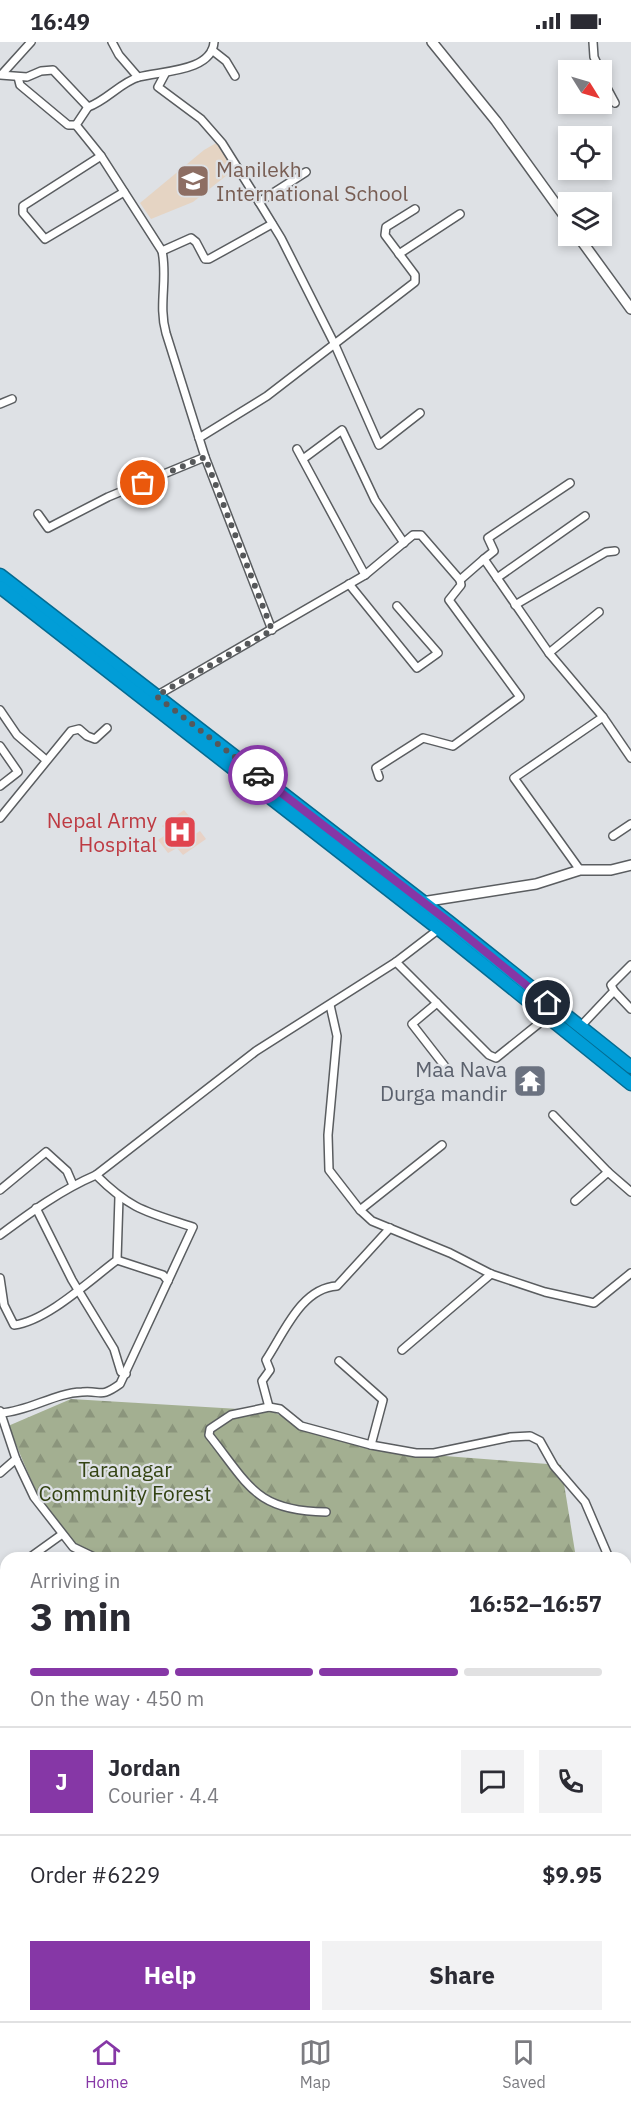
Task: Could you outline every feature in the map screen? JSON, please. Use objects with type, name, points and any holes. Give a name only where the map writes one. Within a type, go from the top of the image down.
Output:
[{"type":"highway","points":[[0,575],[631,1067]]},
{"type":"highway","points":[[0,587],[439,929],[631,1084]]},
{"type":"main road","points":[[432,42],[496,121],[558,207]]},
{"type":"main road","points":[[585,246],[631,309]]},
{"type":"main road","points":[[422,902],[536,884],[580,870],[611,870],[631,865]]},
{"type":"street","points":[[1,74],[31,42]]},
{"type":"street","points":[[112,42],[119,55],[138,77]]},
{"type":"street","points":[[76,125],[88,107],[99,103],[138,77],[165,74],[188,68],[212,50],[214,42]]},
{"type":"street","points":[[593,42],[595,60]]},
{"type":"street","points":[[212,50],[226,61],[235,76]]},
{"type":"street","points":[[1,74],[18,77],[52,70],[88,107]]},
{"type":"street","points":[[165,74],[158,87],[201,119],[222,143],[272,224],[335,345],[379,445],[420,413]]},
{"type":"street","points":[[18,77],[20,85],[68,125],[76,125]]},
{"type":"street","points":[[612,97],[615,103]]},
{"type":"street","points":[[76,125],[101,156],[162,251],[165,265],[161,316],[205,457],[272,630]]},
{"type":"street","points":[[101,156],[23,206],[23,213],[45,239],[124,192]]},
{"type":"street","points":[[259,202],[306,172]]},
{"type":"street","points":[[200,438],[267,396],[416,282],[415,275],[385,235],[387,227],[415,209]]},
{"type":"street","points":[[399,254],[460,214]]},
{"type":"street","points":[[162,251],[191,238],[196,242],[205,259],[209,259],[272,224]]},
{"type":"street","points":[[0,404],[12,399]]},
{"type":"street","points":[[303,459],[342,430],[375,500],[404,543]]},
{"type":"street","points":[[297,450],[365,575]]},
{"type":"street","points":[[38,514],[48,528],[108,497],[205,457]]},
{"type":"street","points":[[379,777],[376,768],[423,738],[453,746],[520,697],[449,600],[460,585],[460,580],[494,551],[488,538],[570,483]]},
{"type":"street","points":[[497,578],[585,516]]},
{"type":"street","points":[[156,696],[365,575],[413,535],[421,535],[460,580]]},
{"type":"street","points":[[515,605],[606,552],[615,551]]},
{"type":"street","points":[[484,559],[549,653],[603,717],[631,758]]},
{"type":"street","points":[[349,584],[417,668],[438,653],[397,606]]},
{"type":"street","points":[[549,653],[599,612]]},
{"type":"street","points":[[0,710],[17,735],[46,760]]},
{"type":"street","points":[[580,870],[514,778],[603,717]]},
{"type":"street","points":[[0,818],[71,731],[79,729],[94,739],[107,728]]},
{"type":"street","points":[[0,746],[18,772],[0,786]]},
{"type":"street","points":[[613,836],[631,824]]},
{"type":"street","points":[[0,1235],[36,1208],[73,1185],[96,1175],[256,1051],[396,962],[439,929]]},
{"type":"street","points":[[396,962],[489,1055],[496,1058],[547,1017]]},
{"type":"street","points":[[631,965],[611,985],[614,992],[631,1009]]},
{"type":"street","points":[[579,1028],[614,992]]},
{"type":"street","points":[[437,1003],[412,1024],[447,1069]]},
{"type":"street","points":[[330,1005],[337,1036],[328,1135],[329,1170],[360,1210],[372,1221],[450,1253],[491,1274],[545,1292],[594,1304],[631,1273]]},
{"type":"street","points":[[553,1115],[631,1192]]},
{"type":"street","points":[[360,1210],[442,1145]]},
{"type":"street","points":[[0,1190],[46,1152],[67,1171],[73,1185]]},
{"type":"street","points":[[575,1201],[609,1172]]},
{"type":"street","points":[[83,1552],[73,1547],[61,1535],[34,1497],[16,1459],[1,1412],[19,1412],[66,1394],[85,1391],[98,1395],[107,1393],[120,1384],[193,1227],[134,1208],[96,1175]]},
{"type":"street","points":[[117,1260],[119,1197]]},
{"type":"street","points":[[36,1208],[78,1290],[114,1349],[121,1372],[126,1374]]},
{"type":"street","points":[[269,1407],[262,1381],[270,1370],[266,1360],[305,1300],[327,1287],[337,1286],[390,1228]]},
{"type":"street","points":[[117,1260],[163,1275],[168,1278],[168,1281]]},
{"type":"street","points":[[0,1278],[4,1305],[14,1325],[50,1310],[117,1260]]},
{"type":"street","points":[[402,1350],[491,1274]]},
{"type":"street","points":[[339,1361],[385,1403],[371,1445]]},
{"type":"street","points":[[326,1512],[295,1510],[272,1504],[255,1493],[209,1435],[210,1429],[231,1415],[269,1407],[280,1409],[301,1426],[371,1445],[416,1453],[434,1453],[511,1437],[530,1436],[540,1441],[554,1466],[585,1502],[606,1552]]},
{"type":"street","points":[[0,1473],[16,1459]]},
{"type":"street","points":[[37,1552],[61,1535]]},
{"type":"shaded area","name":"Manilekh International School","points":[[218,142],[236,168],[193,202],[151,219],[140,203],[204,150]]},
{"type":"shaded area","name":"Nepal Army Hospital","points":[[184,810],[189,816],[181,822],[192,836],[200,831],[206,839],[183,855],[177,848],[168,853],[158,840],[164,836],[172,846],[178,842],[162,826]]},
{"type":"green space","name":"Taranagar Community Forest","points":[[71,1399],[272,1411],[314,1434],[419,1454],[561,1465],[575,1552],[88,1552],[68,1539],[47,1510],[37,1493],[8,1426]]},
{"type":"way so far","points":[[143,483],[205,457],[272,630],[156,696],[258,775]]},
{"type":"place","name":"Manilekh International School","points":[[193,181]]},
{"type":"place","name":"Nepal Army Hospital","points":[[180,832]]},
{"type":"place","name":"Maa Nava Durga mandir","points":[[530,1081]]},
{"type":"route","points":[[258,775],[449,922],[548,1003]]}]
